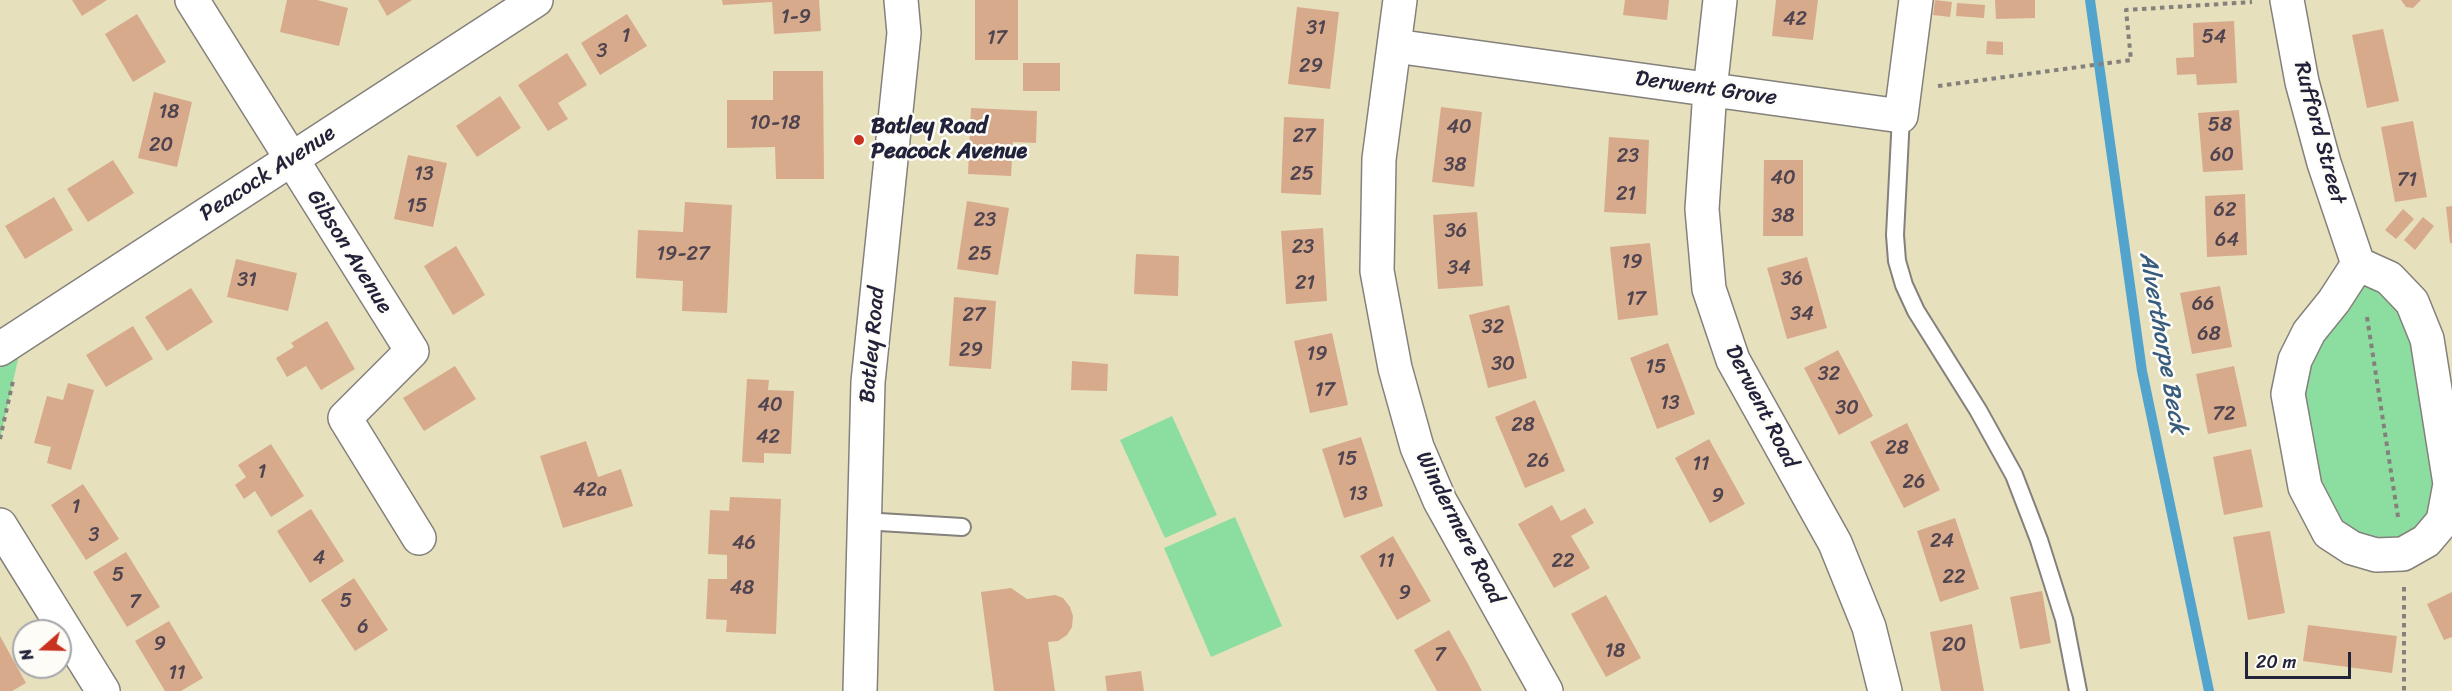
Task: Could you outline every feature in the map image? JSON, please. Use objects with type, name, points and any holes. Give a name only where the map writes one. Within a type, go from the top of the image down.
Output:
[{"type":"street","name":"Gibson Avenue","points":[[192,0],[412,351],[345,418],[419,538]]},
{"type":"street","name":"Peacock Avenue","points":[[0,349],[536,0]]},
{"type":"street","name":"Batley Road","points":[[860,691],[868,382],[904,33],[901,0]]},
{"type":"street","name":"Windermere Road","points":[[1400,0],[1378,159],[1377,271],[1395,368],[1417,447],[1440,501],[1546,691]]},
{"type":"street","name":"Derwent Road","points":[[1720,0],[1710,90],[1702,209],[1709,289],[1733,360],[1834,543],[1869,627],[1885,691]]},
{"type":"street","points":[[1903,104],[1916,0]]},
{"type":"street","name":"Rufford Street","points":[[2287,0],[2302,81],[2324,163],[2358,264]]},
{"type":"street","name":"Derwent Grove","points":[[1395,46],[1710,90],[1903,104]]},
{"type":"street","points":[[2358,264],[2389,278],[2412,302],[2427,339],[2450,484],[2443,521],[2426,541],[2403,554],[2376,555],[2352,548],[2329,533],[2305,487],[2288,394],[2295,360],[2309,332],[2334,301],[2358,264]]},
{"type":"street","points":[[0,525],[103,691]]},
{"type":"lane","points":[[1903,104],[1895,235],[1897,261],[1904,285],[1916,311],[1978,410],[2014,475],[2039,540],[2064,619],[2078,691]]},
{"type":"lane","points":[[863,521],[962,527]]},
{"type":"path","points":[[1903,104],[2083,66],[2131,60],[2126,10],[2287,0]]},
{"type":"path","points":[[2358,264],[2403,554],[2404,691]]},
{"type":"green space","points":[[2358,264],[2412,302],[2450,484],[2403,554],[2329,533],[2295,360]]},
{"type":"green space","points":[[0,327],[24,333],[0,439]]},
{"type":"green space","points":[[1172,416],[1217,515],[1165,538],[1120,440]]},
{"type":"green space","points":[[1235,517],[1282,626],[1211,657],[1164,548]]},
{"type":"building","points":[[72,0],[107,0],[82,16]]},
{"type":"building","points":[[287,0],[317,0],[348,8],[339,46],[280,32]]},
{"type":"building","points":[[378,0],[412,0],[387,16]]},
{"type":"building","points":[[722,0],[819,0],[821,31],[774,34],[772,2],[723,5]]},
{"type":"building","points":[[975,0],[1018,0],[1018,60],[975,60]]},
{"type":"building","points":[[1625,0],[1669,0],[1667,20],[1623,15]]},
{"type":"building","points":[[1776,0],[1818,0],[1813,40],[1772,36]]},
{"type":"building","points":[[1935,0],[1952,2],[1950,17],[1933,15]]},
{"type":"building","points":[[1995,0],[2035,0],[2035,18],[1996,19]]},
{"type":"building","points":[[2401,0],[2421,0],[2413,8],[2406,7]]},
{"type":"building","points":[[1957,3],[1985,5],[1984,18],[1956,16]]},
{"type":"building","points":[[1297,7],[1339,12],[1330,89],[1288,84]]},
{"type":"building","points":[[137,14],[166,62],[133,82],[105,34]]},
{"type":"building","points":[[627,14],[647,46],[600,75],[581,43]]},
{"type":"building","points":[[2234,21],[2237,83],[2197,85],[2196,74],[2177,75],[2176,58],[2194,57],[2193,23]]},
{"type":"building","points":[[2383,29],[2399,101],[2367,108],[2352,35]]},
{"type":"building","points":[[1987,41],[2003,42],[2003,55],[1986,54]]},
{"type":"building","points":[[567,53],[587,85],[558,103],[568,119],[548,131],[518,85]]},
{"type":"building","points":[[1023,63],[1060,63],[1060,91],[1023,91]]},
{"type":"building","points":[[773,71],[823,71],[824,179],[776,179],[775,147],[727,148],[727,100],[773,100]]},
{"type":"building","points":[[154,92],[192,102],[177,167],[138,158]]},
{"type":"building","points":[[500,96],[521,128],[477,157],[456,126]]},
{"type":"building","points":[[1441,107],[1482,112],[1474,187],[1432,182]]},
{"type":"building","points":[[971,108],[1037,111],[1036,143],[1013,142],[1011,176],[968,174]]},
{"type":"building","points":[[2239,110],[2243,170],[2203,172],[2198,113]]},
{"type":"building","points":[[1284,117],[1324,119],[1321,195],[1281,193]]},
{"type":"building","points":[[2413,121],[2427,197],[2395,202],[2381,127]]},
{"type":"building","points":[[1609,137],[1649,140],[1646,214],[1604,212]]},
{"type":"building","points":[[408,155],[447,163],[433,227],[394,219]]},
{"type":"building","points":[[113,160],[134,193],[88,222],[67,189]]},
{"type":"building","points":[[1764,160],[1803,160],[1803,236],[1763,236]]},
{"type":"building","points":[[2245,194],[2247,255],[2207,257],[2205,196]]},
{"type":"building","points":[[54,197],[73,230],[25,259],[5,226]]},
{"type":"building","points":[[967,201],[1009,208],[998,275],[957,269]]},
{"type":"building","points":[[685,202],[732,205],[727,313],[682,311],[683,281],[636,278],[638,230],[683,232]]},
{"type":"building","points":[[2452,206],[2452,243],[2450,243],[2446,207]]},
{"type":"building","points":[[2403,209],[2414,219],[2396,239],[2385,230]]},
{"type":"building","points":[[1477,212],[1483,286],[1438,289],[1433,215]]},
{"type":"building","points":[[2423,217],[2434,226],[2415,250],[2404,240]]},
{"type":"building","points":[[1323,228],[1327,301],[1286,304],[1281,231]]},
{"type":"building","points":[[1650,243],[1658,315],[1618,320],[1610,247]]},
{"type":"building","points":[[456,246],[485,295],[453,315],[424,266]]},
{"type":"building","points":[[1136,254],[1179,256],[1178,296],[1134,294]]},
{"type":"building","points":[[1807,257],[1827,328],[1787,339],[1767,268]]},
{"type":"building","points":[[236,259],[297,273],[288,311],[227,297]]},
{"type":"building","points":[[2220,286],[2232,347],[2192,354],[2180,293]]},
{"type":"building","points":[[191,288],[213,322],[167,351],[145,317]]},
{"type":"building","points":[[954,297],[996,301],[991,369],[949,366]]},
{"type":"building","points":[[1509,305],[1527,378],[1488,388],[1469,315]]},
{"type":"building","points":[[327,321],[355,369],[321,390],[306,366],[287,377],[276,358],[294,347],[291,343]]},
{"type":"building","points":[[133,326],[153,359],[106,387],[86,355]]},
{"type":"building","points":[[1332,333],[1348,405],[1310,413],[1294,341]]},
{"type":"building","points":[[1668,343],[1695,414],[1657,429],[1630,358]]},
{"type":"building","points":[[1838,350],[1873,416],[1839,435],[1804,368]]},
{"type":"building","points":[[1072,361],[1108,364],[1107,391],[1071,390]]},
{"type":"building","points":[[455,366],[476,399],[424,431],[403,398]]},
{"type":"building","points":[[2234,366],[2247,426],[2208,434],[2196,374]]},
{"type":"building","points":[[747,379],[769,380],[768,390],[794,391],[791,454],[764,453],[764,463],[742,462]]},
{"type":"building","points":[[68,383],[94,390],[71,470],[47,463],[51,447],[34,443],[47,396],[63,400]]},
{"type":"building","points":[[1535,400],[1565,471],[1525,488],[1495,417]]},
{"type":"building","points":[[1907,423],[1940,490],[1904,508],[1870,442]]},
{"type":"building","points":[[1361,437],[1383,506],[1344,518],[1322,449]]},
{"type":"building","points":[[1709,439],[1745,504],[1710,523],[1675,458]]},
{"type":"building","points":[[586,441],[598,477],[621,469],[633,506],[563,528],[540,456]]},
{"type":"building","points":[[271,444],[304,496],[271,517],[255,491],[244,499],[235,485],[246,477],[238,465]]},
{"type":"building","points":[[2251,449],[2263,507],[2224,515],[2213,457]]},
{"type":"building","points":[[83,484],[119,539],[86,560],[51,505]]},
{"type":"building","points":[[730,497],[781,499],[776,634],[726,632],[727,620],[706,619],[708,579],[727,579],[727,555],[708,554],[710,510],[729,511]]},
{"type":"building","points":[[1552,505],[1561,521],[1585,508],[1594,523],[1571,536],[1590,568],[1554,588],[1518,524]]},
{"type":"building","points":[[311,509],[344,561],[310,583],[277,531]]},
{"type":"building","points":[[1955,518],[1979,589],[1940,602],[1917,531]]},
{"type":"building","points":[[2270,531],[2285,613],[2248,620],[2233,537]]},
{"type":"building","points":[[1393,536],[1431,601],[1397,620],[1360,556]]},
{"type":"building","points":[[126,552],[160,607],[127,627],[93,572]]},
{"type":"building","points":[[354,578],[388,630],[355,651],[321,600]]},
{"type":"building","points":[[1011,588],[1027,599],[1055,595],[1063,598],[1070,607],[1073,616],[1072,627],[1067,635],[1058,641],[1048,642],[1055,691],[994,691],[981,592]]},
{"type":"building","points":[[2042,591],[2051,643],[2020,649],[2010,597]]},
{"type":"building","points":[[2452,592],[2452,637],[2444,640],[2427,604]]},
{"type":"building","points":[[1606,595],[1641,658],[1606,677],[1571,614]]},
{"type":"building","points":[[169,621],[203,678],[181,691],[165,691],[135,641]]},
{"type":"building","points":[[1972,624],[1984,691],[1941,691],[1930,632]]},
{"type":"building","points":[[2308,625],[2397,636],[2392,673],[2303,661]]},
{"type":"building","points":[[1449,630],[1482,691],[1437,691],[1414,650]]},
{"type":"building","points":[[0,636],[12,658],[12,679],[24,679],[26,683],[12,691],[0,691]]},
{"type":"building","points":[[1141,671],[1144,691],[1107,691],[1105,676]]},
{"type":"waterway","name":"Alverthorpe Beck","points":[[2090,0],[2142,371],[2209,691]]},
{"type":"place","name":"Batley Road Peacock Avenue","points":[[859,140]]}]
